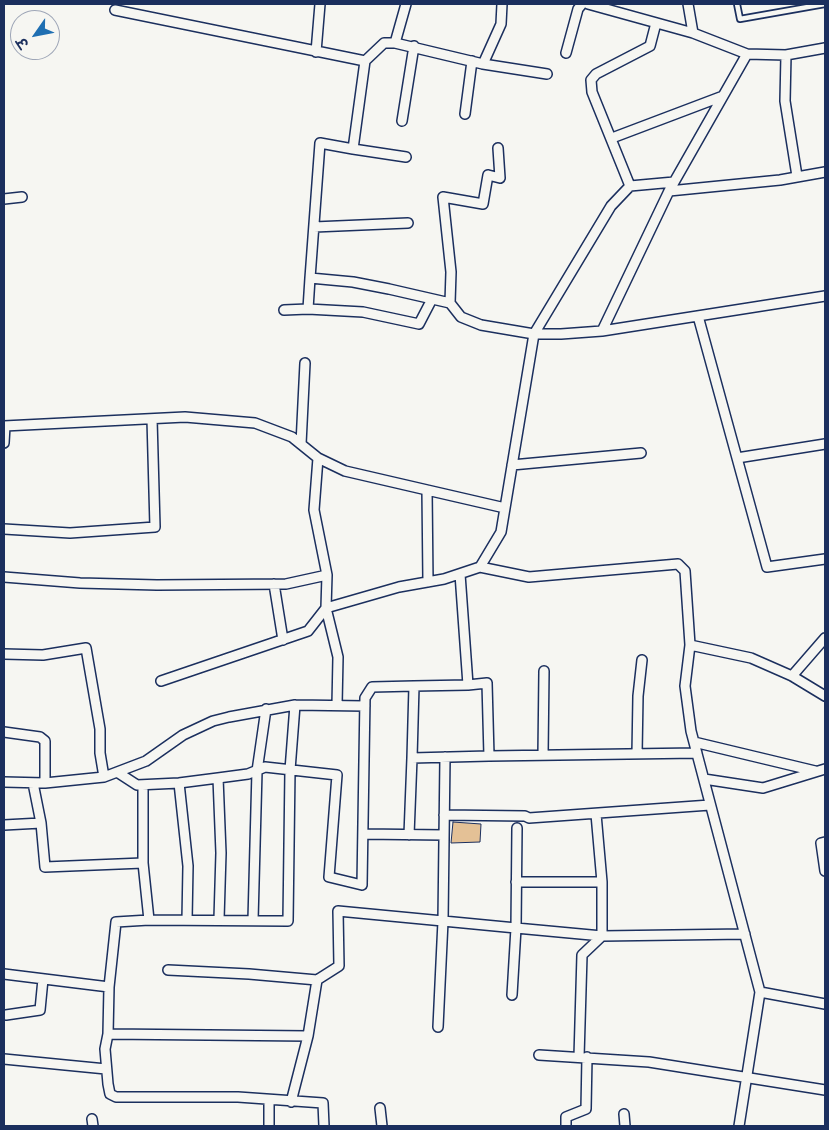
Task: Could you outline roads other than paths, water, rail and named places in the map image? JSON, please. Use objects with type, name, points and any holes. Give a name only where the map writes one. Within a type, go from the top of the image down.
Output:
[{"type":"street","points":[[316,52],[320,4]]},
{"type":"street","points":[[395,43],[406,4]]},
{"type":"street","points":[[483,64],[501,24],[502,4]]},
{"type":"street","points":[[566,53],[578,9],[582,4]]},
{"type":"street","points":[[588,4],[692,33],[747,54],[786,55],[825,48]]},
{"type":"street","points":[[688,4],[692,33]]},
{"type":"street","points":[[115,10],[365,61]]},
{"type":"street","points":[[630,186],[592,92],[592,80],[596,74],[650,46],[656,23]]},
{"type":"street","points":[[353,149],[365,61],[384,43],[414,46],[483,64],[547,74]]},
{"type":"street","points":[[402,121],[414,46]]},
{"type":"street","points":[[602,332],[669,191],[747,54]]},
{"type":"street","points":[[786,55],[785,101],[797,176]]},
{"type":"street","points":[[465,114],[472,61]]},
{"type":"street","points":[[612,138],[723,96]]},
{"type":"street","points":[[308,309],[320,143],[406,157]]},
{"type":"street","points":[[450,303],[451,272],[443,197],[483,204],[488,175],[500,178],[498,148]]},
{"type":"street","points":[[669,191],[780,180],[825,172]]},
{"type":"street","points":[[480,566],[501,532],[534,334],[611,206],[630,186],[674,182]]},
{"type":"street","points":[[4,199],[22,198]]},
{"type":"street","points":[[314,227],[408,223]]},
{"type":"street","points":[[310,278],[353,282],[450,303],[461,317],[481,325],[534,334],[602,332],[825,296]]},
{"type":"street","points":[[284,310],[308,309],[363,312],[419,324],[432,299]]},
{"type":"street","points":[[698,316],[768,567],[825,559]]},
{"type":"street","points":[[301,444],[305,363]]},
{"type":"street","points":[[4,443],[5,426],[185,417],[255,423],[292,437],[318,458],[345,471],[505,508]]},
{"type":"street","points":[[4,529],[70,533],[155,527],[152,419]]},
{"type":"street","points":[[737,458],[825,444]]},
{"type":"street","points":[[512,465],[641,452]]},
{"type":"street","points":[[318,458],[314,510],[327,575],[326,608],[338,658],[337,705]]},
{"type":"street","points":[[427,490],[428,582]]},
{"type":"street","points":[[161,681],[308,631],[326,608],[399,587],[460,574],[480,566],[529,577],[678,564],[685,571],[690,646],[684,686],[694,742],[760,992],[738,1126]]},
{"type":"street","points":[[460,574],[468,685]]},
{"type":"street","points":[[4,577],[90,583],[286,584],[327,575]]},
{"type":"street","points":[[274,584],[283,640]]},
{"type":"street","points":[[792,676],[825,638]]},
{"type":"street","points":[[690,646],[751,658],[792,676],[825,696]]},
{"type":"street","points":[[4,654],[43,655],[86,648],[100,728],[100,753],[104,777]]},
{"type":"street","points":[[637,754],[638,696],[642,660]]},
{"type":"street","points":[[542,755],[544,671]]},
{"type":"street","points":[[117,772],[137,785],[179,783],[218,778],[265,768],[337,775],[329,877],[362,885],[365,698],[372,687],[487,684],[489,756]]},
{"type":"street","points":[[409,835],[414,686]]},
{"type":"street","points":[[295,705],[290,770],[288,921],[219,919],[116,922],[109,987],[108,1034],[105,1049],[106,1069],[110,1094],[116,1097],[238,1097],[323,1103],[324,1126]]},
{"type":"street","points":[[4,782],[45,784],[104,777],[146,761],[183,735],[213,721],[266,709],[295,705],[365,706]]},
{"type":"street","points":[[253,920],[257,771],[266,709]]},
{"type":"street","points":[[4,732],[40,737],[46,741],[45,784]]},
{"type":"street","points":[[694,742],[816,771]]},
{"type":"street","points":[[412,758],[697,753]]},
{"type":"street","points":[[438,1027],[443,921],[445,757]]},
{"type":"street","points":[[704,778],[763,788],[825,769]]},
{"type":"street","points":[[218,778],[221,854],[219,919]]},
{"type":"street","points":[[33,783],[41,823],[45,867],[143,863]]},
{"type":"street","points":[[179,783],[188,866],[187,920]]},
{"type":"street","points":[[143,784],[143,863],[149,920]]},
{"type":"street","points":[[444,816],[525,816],[529,818],[539,815],[596,814],[710,805]]},
{"type":"street","points":[[566,1126],[566,1117],[586,1109],[583,1057],[582,955],[602,936],[602,882],[596,814]]},
{"type":"street","points":[[4,825],[41,823]]},
{"type":"street","points":[[512,994],[516,928],[517,828]]},
{"type":"street","points":[[363,834],[444,835]]},
{"type":"street","points":[[825,842],[821,843],[825,871]]},
{"type":"street","points":[[516,882],[602,882]]},
{"type":"street","points":[[168,970],[317,980],[339,966],[338,911],[602,936],[745,934]]},
{"type":"street","points":[[4,974],[109,987]]},
{"type":"street","points":[[6,1015],[40,1010],[43,979]]},
{"type":"street","points":[[291,1102],[308,1036],[317,980]]},
{"type":"street","points":[[760,992],[825,1004]]},
{"type":"street","points":[[108,1034],[308,1036]]},
{"type":"street","points":[[539,1055],[648,1062],[825,1090]]},
{"type":"street","points":[[4,1059],[106,1069]]},
{"type":"street","points":[[269,1100],[269,1126]]},
{"type":"street","points":[[380,1108],[382,1126]]},
{"type":"street","points":[[624,1114],[625,1126]]},
{"type":"lane","points":[[737,4],[740,19],[825,4]]}]
